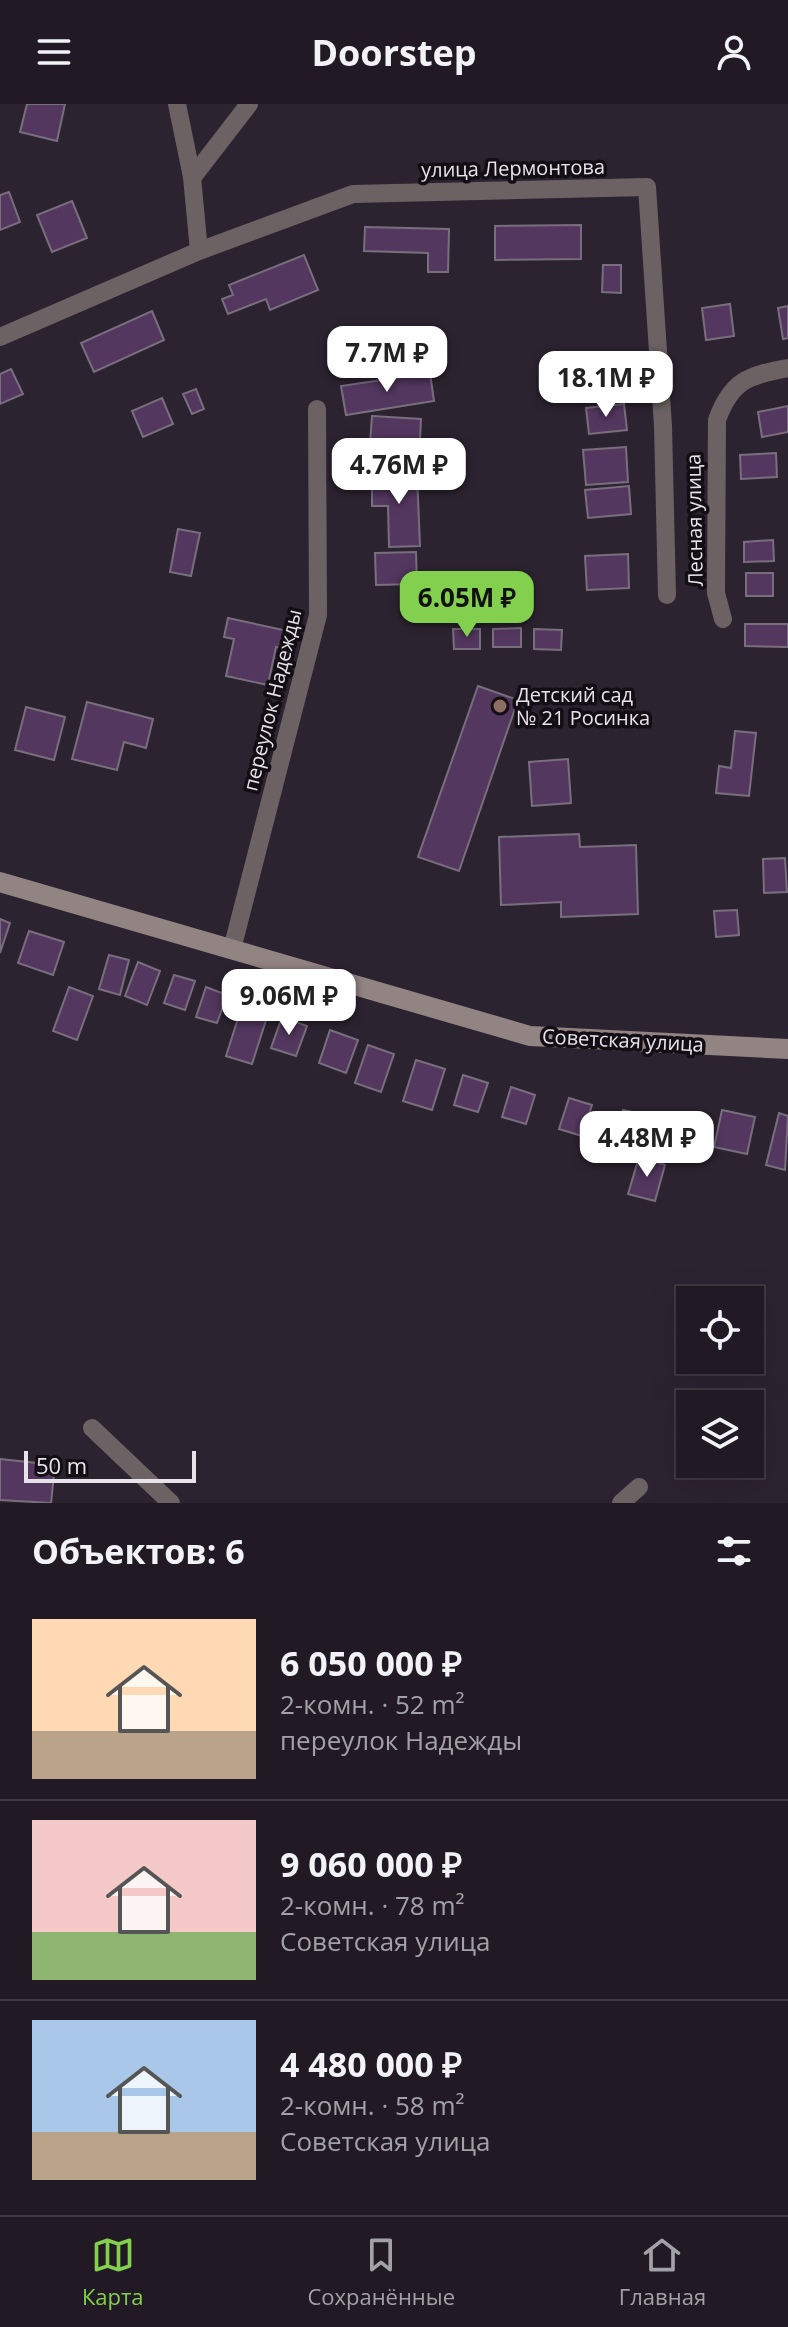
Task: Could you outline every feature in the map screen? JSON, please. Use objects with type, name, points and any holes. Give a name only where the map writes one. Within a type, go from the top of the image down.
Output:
[{"type":"main road","name":"Советская улица","points":[[0,882],[530,1036],[788,1049]]},
{"type":"street","points":[[177,104],[192,178],[199,251]]},
{"type":"street","points":[[192,178],[249,104]]},
{"type":"street","name":"улица Лермонтова","points":[[0,337],[199,251],[353,194],[647,187],[663,426],[667,595]]},
{"type":"street","name":"Лесная улица","points":[[723,619],[716,593],[717,420],[725,398],[746,378],[788,368]]},
{"type":"street","name":"переулок Надежды","points":[[232,949],[318,615],[317,409]]},
{"type":"street","points":[[92,1428],[171,1503]]},
{"type":"street","points":[[621,1503],[639,1487]]},
{"type":"building","points":[[27,104],[65,104],[57,141],[20,132]]},
{"type":"building","points":[[9,192],[20,222],[0,230],[0,195]]},
{"type":"building","points":[[72,201],[87,238],[52,252],[37,215]]},
{"type":"building","points":[[581,225],[581,259],[495,260],[495,226]]},
{"type":"building","points":[[365,227],[449,229],[448,272],[428,272],[428,253],[364,251]]},
{"type":"building","points":[[304,255],[318,290],[270,310],[266,299],[228,314],[222,299],[233,295],[229,285]]},
{"type":"building","points":[[603,265],[621,265],[621,293],[602,292]]},
{"type":"building","points":[[730,304],[734,336],[706,340],[702,308]]},
{"type":"building","points":[[788,306],[788,338],[783,339],[778,308]]},
{"type":"building","points":[[152,311],[164,340],[94,372],[81,343]]},
{"type":"building","points":[[628,365],[630,395],[591,397],[590,367]]},
{"type":"building","points":[[11,369],[23,394],[0,404],[0,374]]},
{"type":"building","points":[[430,373],[434,401],[346,415],[341,386]]},
{"type":"building","points":[[196,389],[204,409],[192,414],[183,394]]},
{"type":"building","points":[[162,398],[173,424],[143,437],[132,411]]},
{"type":"building","points":[[624,404],[627,430],[589,434],[586,408]]},
{"type":"building","points":[[788,406],[788,432],[762,437],[758,412]]},
{"type":"building","points":[[372,416],[421,419],[419,460],[369,458]]},
{"type":"building","points":[[626,447],[628,482],[586,485],[583,450]]},
{"type":"building","points":[[776,453],[777,477],[741,479],[740,455]]},
{"type":"building","points":[[417,473],[420,546],[389,547],[388,506],[372,506],[372,474]]},
{"type":"building","points":[[629,486],[631,514],[588,518],[585,490]]},
{"type":"building","points":[[178,529],[200,533],[191,576],[170,572]]},
{"type":"building","points":[[773,540],[774,561],[744,562],[744,542]]},
{"type":"building","points":[[416,552],[417,584],[376,585],[375,553]]},
{"type":"building","points":[[628,554],[629,588],[587,590],[585,556]]},
{"type":"building","points":[[746,573],[773,573],[773,596],[746,596]]},
{"type":"building","points":[[228,618],[297,633],[293,651],[276,647],[268,685],[226,676],[234,639],[224,637]]},
{"type":"building","points":[[745,624],[788,624],[788,647],[745,646]]},
{"type":"building","points":[[521,628],[521,647],[493,647],[493,629]]},
{"type":"building","points":[[453,629],[480,629],[480,649],[454,649]]},
{"type":"building","points":[[534,629],[562,630],[561,650],[534,649]]},
{"type":"building","points":[[478,686],[518,700],[459,871],[418,857]]},
{"type":"building","points":[[87,702],[153,719],[146,748],[124,742],[117,770],[72,759]]},
{"type":"building","points":[[26,707],[65,717],[54,760],[15,750]]},
{"type":"building","points":[[735,731],[756,733],[749,796],[716,793],[719,766],[731,768]]},
{"type":"building","points":[[568,759],[571,803],[532,806],[529,762]]},
{"type":"building","points":[[579,834],[580,847],[636,845],[638,914],[561,917],[561,902],[501,905],[499,837]]},
{"type":"building","points":[[785,858],[787,892],[764,893],[763,859]]},
{"type":"building","points":[[737,910],[739,935],[716,937],[714,911]]},
{"type":"building","points":[[0,919],[10,923],[0,953]]},
{"type":"building","points":[[29,931],[64,942],[53,975],[18,963]]},
{"type":"building","points":[[109,955],[129,960],[120,995],[99,989]]},
{"type":"building","points":[[138,962],[160,971],[147,1005],[125,996]]},
{"type":"building","points":[[174,975],[195,981],[185,1010],[164,1003]]},
{"type":"building","points":[[69,987],[93,996],[77,1040],[53,1031]]},
{"type":"building","points":[[206,987],[227,995],[217,1023],[196,1017]]},
{"type":"building","points":[[242,1006],[268,1014],[252,1064],[226,1056]]},
{"type":"building","points":[[282,1017],[307,1026],[296,1056],[271,1048]]},
{"type":"building","points":[[330,1030],[358,1040],[346,1073],[319,1063]]},
{"type":"building","points":[[368,1045],[394,1054],[381,1092],[355,1083]]},
{"type":"building","points":[[416,1060],[445,1069],[432,1110],[403,1101]]},
{"type":"building","points":[[463,1075],[488,1083],[478,1112],[454,1105]]},
{"type":"building","points":[[511,1087],[535,1095],[526,1124],[502,1117]]},
{"type":"building","points":[[569,1098],[592,1105],[582,1136],[559,1129]]},
{"type":"building","points":[[623,1110],[646,1115],[639,1144],[616,1139]]},
{"type":"building","points":[[722,1110],[755,1117],[747,1154],[714,1147]]},
{"type":"building","points":[[779,1113],[788,1116],[785,1170],[766,1165]]},
{"type":"building","points":[[679,1124],[706,1132],[696,1162],[670,1154]]},
{"type":"building","points":[[639,1157],[665,1165],[655,1201],[628,1194]]},
{"type":"building","points":[[0,1459],[55,1465],[51,1503],[0,1500]]},
{"type":"place","name":"Детский сад № 21 Росинка","points":[[500,706]]}]
